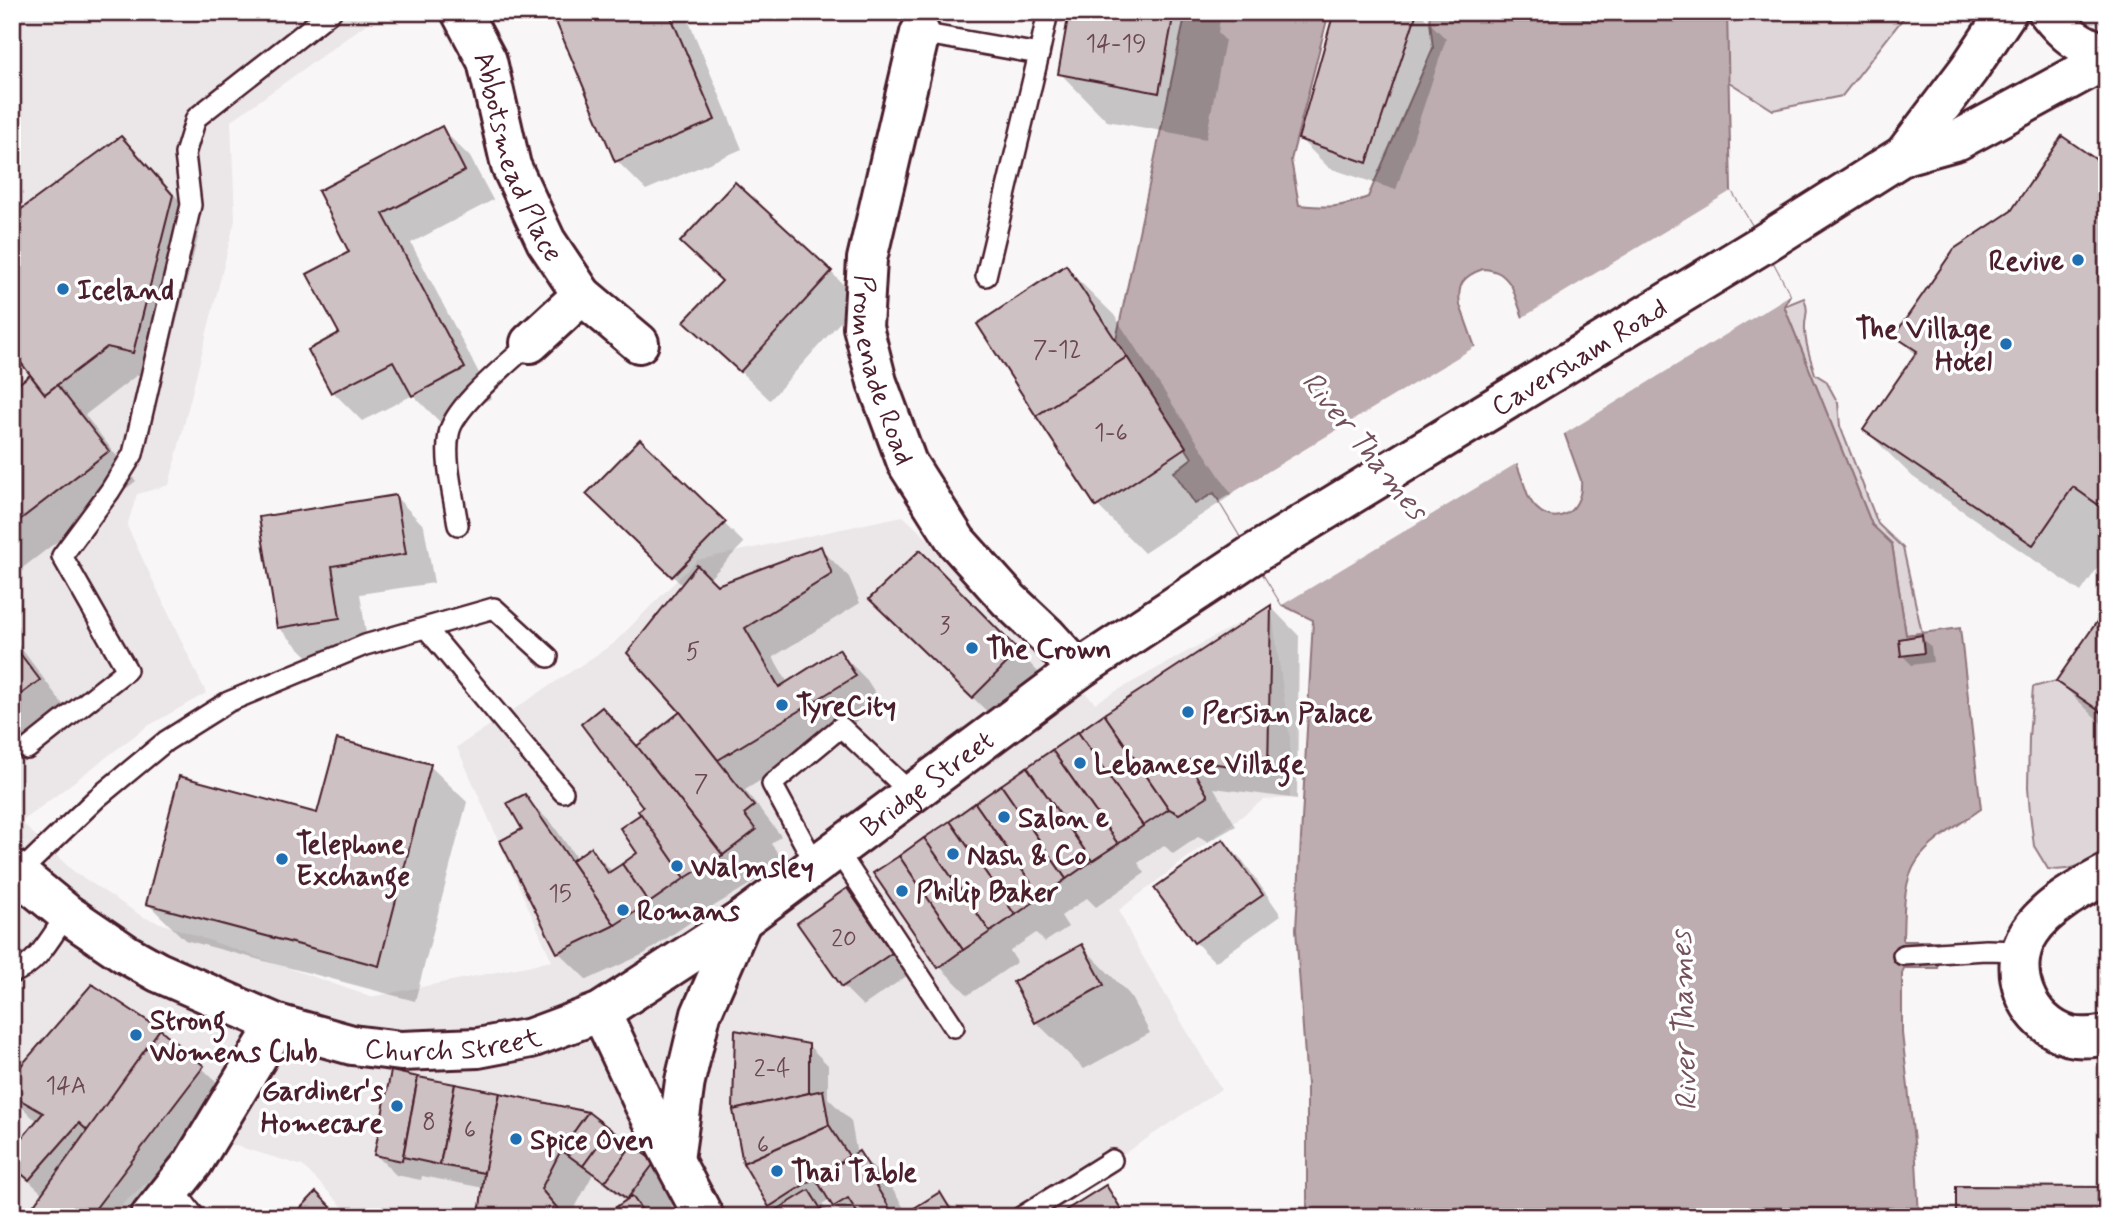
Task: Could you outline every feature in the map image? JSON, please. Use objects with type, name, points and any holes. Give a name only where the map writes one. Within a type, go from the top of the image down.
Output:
[{"type":"main road","name":"Abbotsmead Place","points":[[461,12],[487,61],[511,166],[546,241],[582,295],[639,342]]},
{"type":"main road","name":"Caversham Road","points":[[1904,155],[1969,69],[2007,12]]},
{"type":"main road","points":[[2048,12],[2065,33],[2087,48],[2107,56]]},
{"type":"main road","name":"Promenade Road","points":[[922,23],[867,259],[863,327],[877,382],[907,463],[957,542],[1078,670]]},
{"type":"main road","name":"Caversham Road","points":[[1252,555],[1763,244],[1904,155],[1958,140],[2107,56]]},
{"type":"main road","points":[[530,343],[582,295]]},
{"type":"main road","name":"Bridge Street","points":[[601,1012],[742,920],[1078,670],[1252,555]]},
{"type":"main road","name":"Church Street","points":[[15,871],[67,914],[125,954],[158,972],[277,1024],[352,1045],[401,1051],[478,1048],[531,1038],[601,1012]]},
{"type":"main road","points":[[2107,874],[2073,892],[2030,932],[2022,951],[2019,972],[2023,993],[2034,1012],[2050,1027],[2070,1036],[2091,1038],[2107,1035]]},
{"type":"main road","points":[[674,1160],[685,1081],[701,1014],[742,920]]},
{"type":"main road","points":[[601,1012],[704,1217]]},
{"type":"main road","points":[[150,1217],[184,1202],[193,1163],[277,1024]]},
{"type":"lane","points":[[27,749],[127,670],[62,556],[110,491],[133,454],[191,205],[186,154],[196,118],[331,12]]},
{"type":"lane","points":[[986,276],[1048,12]]},
{"type":"lane","points":[[922,23],[1040,54]]},
{"type":"lane","points":[[458,526],[448,454],[449,432],[461,408],[530,343]]},
{"type":"lane","points":[[15,871],[166,741],[228,702],[365,645],[494,608],[548,657]]},
{"type":"lane","points":[[426,628],[563,792]]},
{"type":"lane","points":[[912,794],[841,727],[772,783],[954,1027]]},
{"type":"lane","points":[[12,973],[23,969],[39,955],[67,914]]},
{"type":"lane","points":[[1903,955],[1986,950],[2022,951]]},
{"type":"lane","points":[[1021,1217],[1112,1160]]},
{"type":"shaded area","points":[[12,12],[383,12],[231,121],[235,220],[169,485],[137,494],[127,526],[206,693],[146,727],[21,822],[73,871],[143,917],[371,997],[552,961],[457,747],[613,644],[697,560],[903,516],[1018,623],[1095,703],[1271,605],[1290,738],[1290,798],[1263,800],[1119,910],[1133,940],[1221,1089],[1029,1217],[353,1217],[303,1166],[200,1135],[108,1217],[29,1217],[12,1200]]},
{"type":"shaded area","points":[[1713,12],[1908,12],[1842,96],[1773,110],[1718,75]]},
{"type":"shaded area","points":[[1804,298],[1807,308],[1806,341],[1815,374],[1826,381],[1838,403],[1840,426],[1878,524],[1903,548],[1922,633],[1906,635],[1892,544],[1872,525],[1784,306]]},
{"type":"shaded area","points":[[2056,681],[2107,716],[2107,850],[2079,866],[2057,870],[2048,869],[2034,846],[2028,787],[2033,687]]},
{"type":"water","name":"River Thames","points":[[1186,12],[1329,12],[1291,160],[1299,205],[1327,207],[1368,197],[1433,48],[1429,12],[1727,12],[1731,191],[1790,295],[1784,306],[1872,525],[1892,544],[1906,635],[1960,628],[1981,809],[1946,833],[1922,854],[1909,879],[1904,910],[1903,941],[1938,941],[1938,968],[1904,968],[1902,974],[1902,1033],[1916,1160],[1919,1217],[1307,1217],[1307,1085],[1296,929],[1313,620],[1282,605],[1214,493],[1195,504],[1174,472],[1192,458],[1116,340]],"holes":[[[1483,269],[1503,276],[1512,287],[1581,480],[1577,503],[1571,511],[1563,515],[1554,517],[1545,514],[1529,498],[1460,305],[1463,282]]]},
{"type":"pier","points":[[1731,191],[1790,295],[1561,436],[1520,319]]},
{"type":"pier","points":[[1478,345],[1519,462],[1282,605],[1219,501]]},
{"type":"building","points":[[564,12],[669,12],[715,120],[615,162],[554,17]]},
{"type":"building","points":[[1069,12],[1174,12],[1159,93],[1058,74]]},
{"type":"building","points":[[1334,12],[1417,12],[1367,163],[1298,139]]},
{"type":"building","points":[[442,126],[465,171],[383,214],[465,368],[412,396],[393,361],[331,393],[308,350],[339,333],[307,274],[349,252],[318,191]]},
{"type":"building","points":[[121,136],[173,195],[133,353],[107,347],[45,394],[12,351],[12,216]]},
{"type":"building","name":"The Village Hotel","points":[[2062,136],[2107,167],[2107,511],[2073,487],[2033,545],[1863,430],[1917,351],[1894,336],[1954,249],[2011,211]]},
{"type":"building","points":[[735,182],[832,271],[740,372],[684,321],[722,281],[680,242]]},
{"type":"building","points":[[1066,265],[1127,357],[1036,416],[977,324]]},
{"type":"building","points":[[1127,357],[1186,447],[1096,507],[1036,416]]},
{"type":"building","points":[[30,375],[45,394],[57,385],[109,451],[12,526],[12,389]]},
{"type":"building","points":[[640,439],[726,522],[672,577],[586,494]]},
{"type":"building","points":[[396,495],[406,554],[332,566],[340,618],[277,628],[259,517]]},
{"type":"building","points":[[821,546],[832,574],[745,628],[779,687],[839,649],[856,676],[718,760],[680,712],[627,653],[697,565],[717,585]]},
{"type":"building","points":[[920,550],[1019,651],[972,698],[869,599]]},
{"type":"building","points":[[1271,605],[1268,771],[1187,760],[1208,796],[1179,814],[1169,809],[1104,714]]},
{"type":"building","points":[[2107,607],[2107,716],[2056,681]]},
{"type":"building","points":[[1922,635],[1924,653],[1901,656],[1899,639]]},
{"type":"building","points":[[12,643],[40,680],[12,701]]},
{"type":"building","points":[[602,707],[637,746],[723,855],[685,878],[638,811],[643,807],[581,724]]},
{"type":"building","points":[[680,712],[754,806],[744,814],[756,830],[723,855],[637,746]]},
{"type":"building","points":[[1104,714],[1169,809],[1143,826],[1078,732]]},
{"type":"building","points":[[1078,732],[1143,826],[1118,844],[1052,750]]},
{"type":"building","name":"Telephone Exchange","points":[[337,739],[431,764],[379,966],[146,904],[179,776],[317,813]]},
{"type":"building","points":[[1052,750],[1118,844],[1092,861],[1027,767]]},
{"type":"building","points":[[1027,767],[1092,861],[1066,879],[1001,785]]},
{"type":"building","points":[[1001,785],[1066,879],[1041,897],[975,803]]},
{"type":"building","points":[[525,794],[615,925],[557,953],[500,841],[522,829],[507,803]]},
{"type":"building","points":[[975,803],[1041,897],[1015,915],[950,821]]},
{"type":"building","points":[[641,814],[685,878],[649,903],[622,864],[637,853],[620,828]]},
{"type":"building","points":[[950,821],[1015,915],[990,932],[924,838]]},
{"type":"building","points":[[924,838],[990,932],[963,950],[899,856]]},
{"type":"building","points":[[1223,839],[1263,895],[1194,943],[1154,888]]},
{"type":"building","points":[[591,847],[608,873],[622,864],[649,903],[615,925],[571,861]]},
{"type":"building","points":[[899,856],[963,950],[938,968],[873,873]]},
{"type":"building","points":[[847,888],[892,953],[842,987],[797,923]]},
{"type":"building","points":[[1082,944],[1104,985],[1035,1023],[1013,982]]},
{"type":"building","points":[[92,984],[160,1029],[88,1131],[79,1123],[29,1180],[12,1166],[12,1150],[43,1113],[12,1095],[12,1076]]},
{"type":"building","points":[[160,1029],[204,1066],[89,1217],[42,1217],[33,1206]]},
{"type":"building","points":[[735,1030],[809,1044],[809,1093],[733,1110]]},
{"type":"building","points":[[391,1071],[418,1077],[402,1161],[374,1155]]},
{"type":"building","points":[[418,1077],[455,1084],[440,1165],[403,1157]]},
{"type":"building","points":[[455,1084],[500,1093],[484,1173],[440,1165]]},
{"type":"building","points":[[823,1090],[829,1125],[743,1163],[733,1110]]},
{"type":"building","points":[[500,1093],[588,1112],[561,1150],[541,1189],[565,1217],[479,1217],[484,1173]]},
{"type":"building","points":[[588,1112],[610,1129],[583,1166],[561,1150]]},
{"type":"building","points":[[829,1125],[849,1156],[769,1207],[743,1163]]},
{"type":"building","points":[[610,1129],[632,1145],[605,1182],[583,1166]]},
{"type":"building","points":[[632,1145],[655,1162],[627,1199],[605,1182]]},
{"type":"building","points":[[859,1151],[877,1179],[873,1181],[895,1217],[860,1217],[848,1198],[833,1207],[816,1179]]},
{"type":"building","points":[[1106,1185],[1126,1217],[1055,1217]]},
{"type":"building","points":[[1956,1186],[2107,1187],[2107,1217],[1956,1217]]},
{"type":"building","points":[[809,1190],[826,1217],[767,1216]]},
{"type":"building","points":[[316,1192],[341,1217],[292,1217]]},
{"type":"building","points":[[940,1192],[955,1217],[900,1217]]},
{"type":"building","points":[[632,1196],[647,1217],[602,1217]]},
{"type":"place","name":"Revive","points":[[2078,260]]},
{"type":"place","name":"Iceland","points":[[63,289]]},
{"type":"place","name":"The Village Hotel","points":[[2006,344]]},
{"type":"place","name":"The Crown","points":[[972,648]]},
{"type":"place","name":"TyreCity","points":[[782,705]]},
{"type":"place","name":"Persian Palace","points":[[1188,712]]},
{"type":"place","name":"Lebanese Village","points":[[1080,763]]},
{"type":"place","name":"Salon e","points":[[1004,817]]},
{"type":"place","name":"Nash & Co","points":[[953,854]]},
{"type":"place","name":"Telephone Exchange","points":[[282,859]]},
{"type":"place","name":"Walmsley","points":[[677,866]]},
{"type":"place","name":"Philip Baker","points":[[902,891]]},
{"type":"place","name":"Romans","points":[[623,910]]},
{"type":"place","name":"Strong Womens Club","points":[[136,1035]]},
{"type":"place","name":"Gardiner's Homecare","points":[[397,1106]]},
{"type":"place","name":"Spice Oven","points":[[516,1139]]},
{"type":"place","name":"Thai Table","points":[[777,1171]]}]
